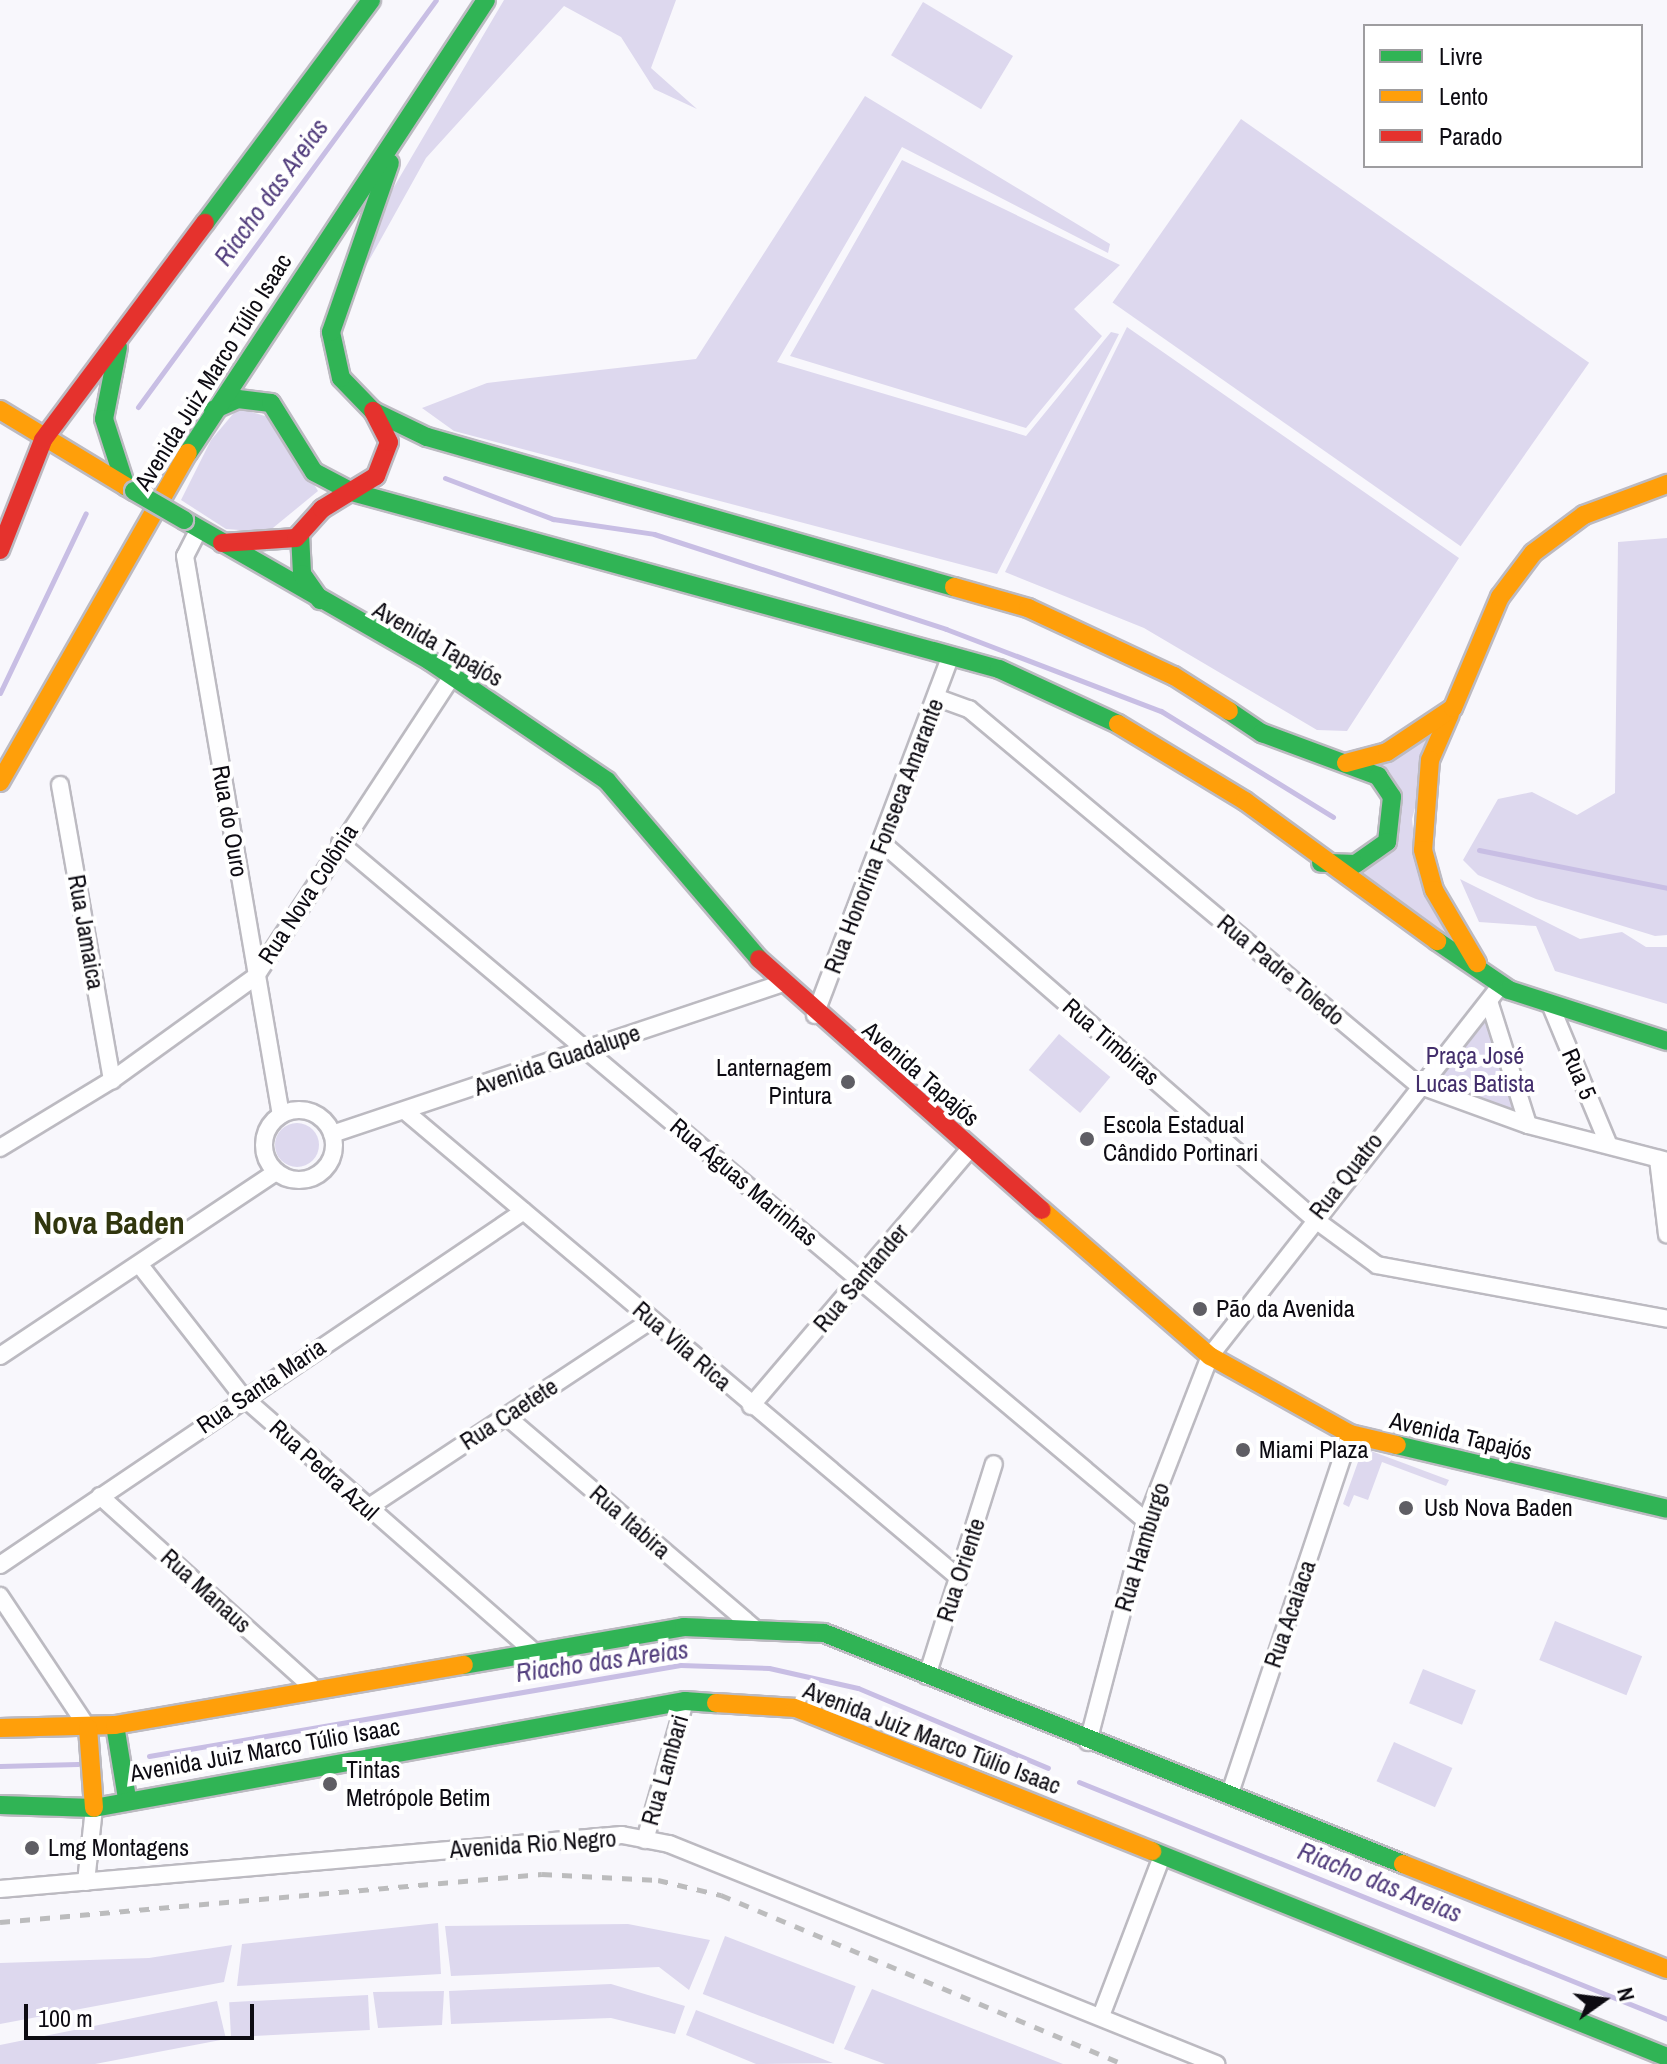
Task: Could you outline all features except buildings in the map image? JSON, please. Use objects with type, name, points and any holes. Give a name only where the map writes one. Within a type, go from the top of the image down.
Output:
[{"type":"main road","points":[[0,550],[43,440],[371,0]]},
{"type":"main road","name":"Avenida Juiz Marco Túlio Isaac","points":[[0,782],[213,410],[486,0]]},
{"type":"main road","points":[[218,543],[263,546],[300,534],[384,464],[389,442],[373,411],[341,378],[331,332],[410,114]]},
{"type":"main road","points":[[122,333],[104,419],[130,489]]},
{"type":"main road","points":[[213,410],[238,399],[271,403],[314,472],[352,492],[999,669],[1119,725],[1245,801],[1321,863],[1501,985],[1667,1041]]},
{"type":"main road","points":[[0,410],[43,440],[130,489]]},
{"type":"main road","points":[[373,411],[427,437],[1028,608],[1174,676],[1262,733],[1335,765],[1378,776],[1395,820],[1387,842],[1370,858],[1321,863]]},
{"type":"main road","points":[[1482,972],[1434,890],[1423,850],[1430,760],[1500,597],[1533,553],[1584,515],[1667,484]]},
{"type":"main road","name":"Avenida Tapajós","points":[[130,489],[337,614],[452,676],[607,781],[780,984],[1210,1356],[1350,1434],[1667,1509]]},
{"type":"main road","points":[[300,534],[298,559],[309,592],[337,614]]},
{"type":"main road","points":[[1335,765],[1387,752],[1453,708]]},
{"type":"main road","points":[[0,1728],[115,1725],[311,1686],[684,1627],[824,1633],[1088,1742],[1230,1793],[1667,1969]]},
{"type":"main road","name":"Avenida Juiz Marco Túlio Isaac","points":[[0,1805],[94,1808],[127,1798],[685,1701],[796,1708],[1667,2057]]},
{"type":"main road","points":[[115,1725],[127,1798]]},
{"type":"main road","points":[[88,1728],[94,1808]]},
{"type":"street","name":"Rua do Ouro","points":[[191,524],[185,556],[281,1115]]},
{"type":"street","name":"Rua Honorina Fonseca Amarante","points":[[815,1015],[938,698],[951,656]]},
{"type":"street","name":"Rua Nova Colônia","points":[[0,1148],[112,1080],[256,976],[340,843],[452,676]]},
{"type":"street","name":"Rua Padre Toledo","points":[[938,698],[969,709],[1418,1085],[1528,1125],[1608,1143],[1662,1160]]},
{"type":"street","name":"Rua Jamaica","points":[[60,785],[112,1080]]},
{"type":"street","name":"Rua Timbiras","points":[[881,842],[1313,1218],[1377,1265],[1667,1319]]},
{"type":"street","name":"Rua Águas Marinhas","points":[[340,843],[1146,1521]]},
{"type":"street","name":"Avenida Guadalupe","points":[[332,1134],[406,1112],[780,984]]},
{"type":"street","name":"Rua Quatro","points":[[1210,1356],[1313,1218],[1501,985]]},
{"type":"street","points":[[1489,1001],[1528,1125]]},
{"type":"street","name":"Rua 5","points":[[1550,1004],[1608,1143]]},
{"type":"street","points":[[311,1112],[332,1134],[333,1156],[319,1175],[297,1181],[276,1172],[264,1142],[281,1115],[311,1112]]},
{"type":"street","name":"Rua Vila Rica","points":[[406,1112],[751,1406],[959,1578]]},
{"type":"street","name":"Rua Santander","points":[[751,1406],[970,1149]]},
{"type":"street","points":[[1662,1160],[1667,1234]]},
{"type":"street","points":[[0,1356],[276,1172]]},
{"type":"street","name":"Rua Santa Maria","points":[[0,1565],[243,1397],[524,1211]]},
{"type":"street","name":"Rua Pedra Azul","points":[[139,1264],[243,1397],[366,1509],[534,1652]]},
{"type":"street","name":"Rua Caetete","points":[[366,1509],[652,1320]]},
{"type":"street","name":"Rua Hamburgo","points":[[1088,1742],[1146,1521],[1210,1356]]},
{"type":"street","name":"Rua Itabira","points":[[506,1416],[754,1628]]},
{"type":"street","name":"Rua Acaiaca","points":[[1230,1793],[1350,1434]]},
{"type":"street","name":"Rua Oriente","points":[[927,1676],[994,1464]]},
{"type":"street","name":"Rua Manaus","points":[[100,1496],[311,1686]]},
{"type":"street","points":[[0,1596],[88,1728]]},
{"type":"street","name":"Rua Lambari","points":[[645,1840],[685,1701]]},
{"type":"street","points":[[86,1882],[94,1808]]},
{"type":"street","name":"Avenida Rio Negro","points":[[0,1889],[622,1835],[645,1840],[1101,2016],[1216,2064]]},
{"type":"street","points":[[1101,2016],[1162,1856]]},
{"type":"street","points":[[1664,2064],[1667,2057]]},
{"type":"green space","points":[[504,0],[676,0],[651,68],[697,109],[654,89],[621,37],[564,6],[426,158],[352,291],[378,214]]},
{"type":"green space","points":[[923,2],[1013,56],[981,109],[891,55]]},
{"type":"green space","points":[[865,96],[1110,244],[1108,253],[902,147],[777,362],[1026,436],[1111,332],[1119,334],[997,574],[454,431],[422,408],[487,383],[696,359]]},
{"type":"green space","points":[[1241,119],[1589,363],[1461,546],[1113,302]]},
{"type":"green space","points":[[902,160],[1120,265],[1074,309],[1102,336],[1026,428],[790,356]]},
{"type":"green space","points":[[1127,327],[1459,558],[1347,731],[1317,730],[1144,628],[1005,572]]},
{"type":"green space","points":[[238,408],[275,419],[318,491],[268,532],[226,529],[181,500],[211,440]]},
{"type":"green space","points":[[1667,538],[1667,935],[1655,936],[1536,899],[1478,875],[1463,860],[1498,799],[1532,792],[1577,815],[1615,793],[1618,542]]},
{"type":"green space","points":[[1436,731],[1412,819],[1416,857],[1453,941],[1352,875],[1391,850],[1378,768]]},
{"type":"green space","points":[[1460,879],[1580,939],[1622,932],[1646,947],[1667,947],[1667,1004],[1555,971],[1536,926],[1479,922]]},
{"type":"green space","name":"Praça José Lucas Batista","points":[[1486,1010],[1518,1115],[1427,1083]]},
{"type":"green space","points":[[1059,1034],[1110,1077],[1080,1113],[1029,1070]]},
{"type":"green space","points":[[297,1123],[313,1129],[319,1145],[313,1161],[297,1167],[281,1161],[275,1145],[281,1129]]},
{"type":"green space","points":[[1363,1448],[1449,1480],[1446,1486],[1382,1462],[1368,1500],[1354,1495],[1349,1507],[1343,1504]]},
{"type":"green space","points":[[1555,1621],[1642,1656],[1626,1695],[1539,1660]]},
{"type":"green space","points":[[1423,1669],[1476,1690],[1462,1725],[1409,1703]]},
{"type":"green space","points":[[1394,1742],[1452,1768],[1435,1807],[1377,1781]]},
{"type":"green space","points":[[438,1923],[441,1974],[237,1986],[242,1944]]},
{"type":"green space","points":[[628,1924],[710,1940],[689,1990],[659,1967],[451,1976],[445,1926]]},
{"type":"green space","points":[[725,1936],[856,1986],[833,2044],[703,1994]]},
{"type":"green space","points":[[232,1945],[224,1982],[0,2024],[0,1963],[149,1958]]},
{"type":"green space","points":[[611,1984],[685,2006],[675,2034],[611,2018],[451,2024],[449,1991]]},
{"type":"green space","points":[[872,1989],[1063,2064],[885,2064],[844,2049]]},
{"type":"green space","points":[[444,1991],[442,2025],[378,2028],[373,1992]]},
{"type":"green space","points":[[368,1995],[370,2030],[231,2037],[229,2002]]},
{"type":"green space","points":[[217,2001],[226,2039],[95,2064],[0,2064],[0,2045]]},
{"type":"green space","points":[[696,2010],[833,2063],[756,2064],[686,2035]]},
{"type":"waterway","name":"Riacho das Areias","points":[[138,407],[436,0]]},
{"type":"waterway","points":[[445,478],[553,519],[654,534],[946,629],[1161,711],[1333,817]]},
{"type":"waterway","name":"Riacho das Areias","points":[[0,693],[86,513]]},
{"type":"waterway","points":[[1479,850],[1667,888]]},
{"type":"waterway","name":"Riacho das Areias","points":[[149,1756],[680,1665],[769,1668],[858,1688],[1048,1768]]},
{"type":"waterway","name":"Riacho das Areias","points":[[0,1766],[78,1764]]},
{"type":"waterway","name":"Riacho das Areias","points":[[1079,1782],[1667,2019]]},
{"type":"railway","points":[[0,1922],[542,1874],[658,1880],[721,1895],[1124,2064]]},
{"type":"traffic: fast","points":[[205,223],[371,0]]},
{"type":"traffic: fast","points":[[188,453],[486,0]]},
{"type":"traffic: fast","points":[[373,411],[341,378],[331,332],[390,163]]},
{"type":"traffic: fast","points":[[118,347],[104,419],[126,487]]},
{"type":"traffic: fast","points":[[213,410],[238,399],[271,403],[314,472],[352,492]]},
{"type":"traffic: fast","points":[[373,411],[427,437],[954,587]]},
{"type":"traffic: fast","points":[[134,491],[184,520]]},
{"type":"traffic: fast","points":[[352,492],[999,669],[1118,724]]},
{"type":"traffic: fast","points":[[184,520],[430,661],[607,781],[759,959]]},
{"type":"traffic: fast","points":[[300,534],[302,574],[320,600]]},
{"type":"traffic: fast","points":[[1229,711],[1262,733],[1378,776],[1392,797],[1387,842],[1355,864],[1321,863]]},
{"type":"traffic: fast","points":[[1437,941],[1509,990],[1667,1041]]},
{"type":"traffic: fast","points":[[1397,1445],[1667,1509]]},
{"type":"traffic: fast","points":[[464,1665],[684,1627],[824,1633],[1403,1864]]},
{"type":"traffic: fast","points":[[0,1805],[94,1808],[685,1701],[716,1703]]},
{"type":"traffic: fast","points":[[115,1725],[127,1798]]},
{"type":"traffic: fast","points":[[1152,1851],[1667,2057]]},
{"type":"traffic: slow","points":[[0,410],[134,491]]},
{"type":"traffic: slow","points":[[0,782],[188,453]]},
{"type":"traffic: slow","points":[[1346,763],[1387,752],[1453,708],[1500,597],[1533,553],[1584,515],[1667,484]]},
{"type":"traffic: slow","points":[[954,587],[1028,608],[1174,676],[1229,711]]},
{"type":"traffic: slow","points":[[1450,714],[1430,760],[1423,850],[1434,890],[1477,963]]},
{"type":"traffic: slow","points":[[1118,724],[1245,801],[1437,941]]},
{"type":"traffic: slow","points":[[1042,1210],[1210,1356],[1350,1434],[1397,1445]]},
{"type":"traffic: slow","points":[[0,1728],[115,1725],[464,1665]]},
{"type":"traffic: slow","points":[[716,1703],[796,1708],[1152,1851]]},
{"type":"traffic: slow","points":[[88,1728],[94,1808]]},
{"type":"traffic: slow","points":[[1403,1864],[1667,1969]]},
{"type":"traffic: jam","points":[[0,550],[43,440],[205,223]]},
{"type":"traffic: jam","points":[[222,543],[296,538],[322,509],[376,476],[389,442],[373,411]]},
{"type":"traffic: jam","points":[[759,959],[1042,1210]]},
{"type":"place","name":"Lanternagem Pintura","points":[[848,1082]]},
{"type":"place","name":"Escola Estadual Cândido Portinari","points":[[1087,1139]]},
{"type":"place","name":"Pão da Avenida","points":[[1200,1309]]},
{"type":"place","name":"Miami Plaza","points":[[1243,1450]]},
{"type":"place","name":"Usb Nova Baden","points":[[1406,1508]]},
{"type":"place","name":"Tintas Metrópole Betim","points":[[330,1784]]},
{"type":"place","name":"Lmg Montagens","points":[[32,1848]]},
{"type":"district","name":"Nova Baden","points":[[109,1223]]}]
